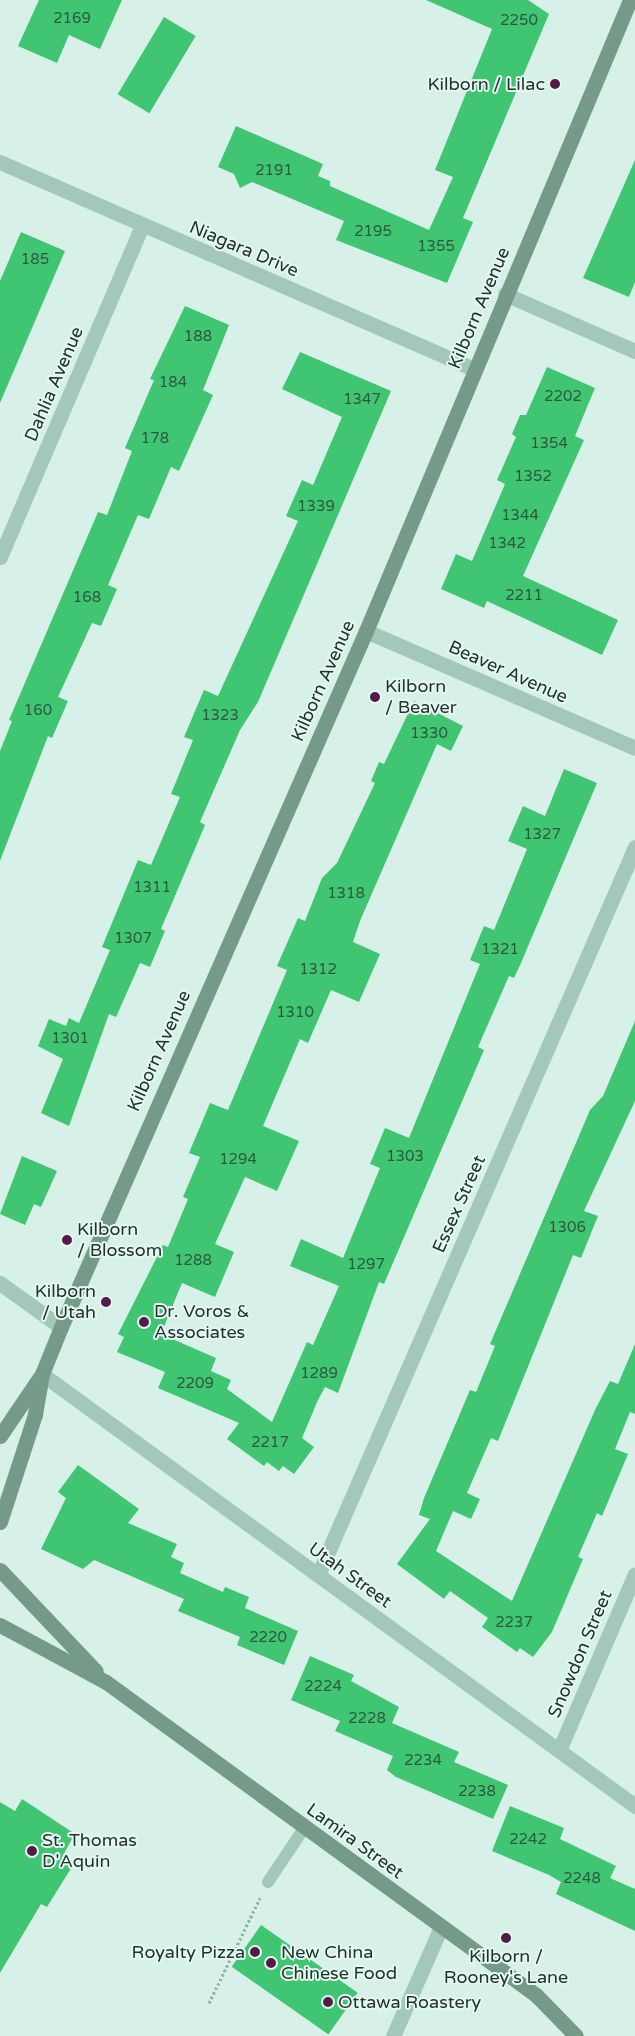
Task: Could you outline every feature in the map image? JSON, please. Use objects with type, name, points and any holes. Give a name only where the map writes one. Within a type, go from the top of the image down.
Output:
[{"type":"street","name":"Kilborn Avenue","points":[[0,1522],[35,1414],[42,1374],[61,1327],[366,630],[505,294],[630,0]]},
{"type":"street","name":"Niagara Drive","points":[[0,162],[142,226],[474,369]]},
{"type":"street","name":"Dahlia Avenue","points":[[0,557],[142,226]]},
{"type":"street","points":[[505,294],[635,351]]},
{"type":"street","name":"Beaver Avenue","points":[[366,630],[635,748]]},
{"type":"street","name":"Essex Street","points":[[318,1575],[635,847]]},
{"type":"street","points":[[0,1284],[61,1327]]},
{"type":"street","name":"Kilborn Avenue","points":[[0,1436],[42,1374]]},
{"type":"street","name":"Utah Street","points":[[42,1374],[560,1748],[635,1806]]},
{"type":"street","name":"Lamira Street","points":[[0,1570],[106,1682]]},
{"type":"street","name":"Snowdon Street","points":[[560,1748],[635,1574]]},
{"type":"street","name":"Lamira Street","points":[[0,1625],[106,1682],[536,1995],[576,2036]]},
{"type":"street","points":[[392,2036],[441,1927]]},
{"type":"lane","points":[[268,1882],[305,1827]]},
{"type":"path","points":[[209,2003],[268,1882]]},
{"type":"building","points":[[39,0],[122,0],[100,49],[69,35],[57,63],[18,46]]},
{"type":"building","points":[[426,0],[528,0],[549,14],[463,218],[473,222],[447,283],[336,240],[344,221],[252,182],[240,188],[234,174],[218,167],[236,126],[323,164],[318,176],[330,181],[330,186],[429,230],[453,177],[435,170],[492,29]]},
{"type":"building","points":[[164,17],[196,36],[149,113],[118,94]]},
{"type":"building","points":[[635,160],[635,282],[629,297],[583,278]]},
{"type":"building","points":[[21,232],[65,251],[0,403],[0,281]]},
{"type":"building","points":[[185,306],[229,325],[203,390],[213,395],[179,471],[171,467],[149,519],[138,515],[108,585],[117,589],[101,626],[92,623],[58,697],[68,701],[52,738],[48,736],[0,861],[0,751],[12,721],[9,720],[98,512],[107,515],[132,451],[125,448],[154,380],[150,379]]},
{"type":"building","points":[[300,352],[391,391],[258,702],[240,730],[200,822],[205,825],[161,929],[165,931],[150,967],[140,963],[116,1017],[109,1014],[69,1126],[41,1113],[63,1059],[38,1046],[49,1019],[66,1026],[69,1018],[79,1023],[110,950],[102,947],[138,860],[151,865],[180,797],[171,794],[193,740],[184,737],[204,690],[218,696],[298,521],[286,516],[302,480],[313,485],[342,417],[282,389]]},
{"type":"building","points":[[547,367],[595,388],[575,436],[584,440],[523,576],[618,620],[602,655],[487,601],[484,608],[441,589],[456,554],[472,561],[505,484],[497,480],[516,437],[512,434],[520,415],[526,415]]},
{"type":"building","points":[[414,701],[463,726],[451,751],[437,744],[360,921],[353,942],[380,954],[359,1002],[331,990],[308,1043],[300,1039],[263,1126],[299,1141],[277,1191],[245,1177],[215,1244],[234,1252],[215,1297],[182,1283],[161,1334],[216,1358],[211,1371],[231,1380],[227,1389],[272,1422],[307,1342],[313,1345],[339,1286],[290,1266],[301,1239],[343,1258],[380,1168],[370,1164],[385,1128],[409,1138],[480,964],[470,960],[484,926],[494,930],[527,849],[508,841],[523,806],[545,816],[564,769],[597,783],[521,963],[514,978],[509,976],[478,1047],[484,1050],[384,1284],[379,1282],[338,1393],[325,1387],[302,1438],[314,1447],[294,1474],[283,1466],[279,1471],[267,1462],[264,1466],[227,1439],[239,1423],[158,1388],[165,1372],[117,1352],[124,1337],[118,1334],[163,1245],[168,1247],[188,1199],[183,1197],[200,1157],[189,1153],[210,1103],[228,1110],[287,970],[277,966],[298,918],[305,921],[322,878],[337,863],[375,783],[371,781],[379,762],[384,764]]},
{"type":"building","points":[[635,1021],[635,1101],[584,1211],[598,1216],[581,1258],[573,1255],[498,1441],[491,1438],[467,1493],[480,1499],[471,1519],[453,1511],[436,1551],[512,1601],[595,1410],[610,1381],[618,1384],[635,1344],[635,1414],[630,1412],[615,1449],[628,1454],[602,1516],[597,1513],[578,1557],[583,1559],[552,1632],[533,1657],[520,1648],[517,1652],[482,1627],[488,1618],[450,1591],[444,1599],[397,1564],[430,1519],[419,1515],[424,1498],[470,1390],[476,1392],[495,1346],[490,1344],[590,1110],[603,1096]]},
{"type":"building","points":[[22,1156],[57,1171],[41,1207],[34,1204],[25,1225],[0,1214]]},
{"type":"building","points":[[78,1465],[139,1509],[128,1523],[177,1544],[171,1557],[184,1563],[180,1573],[223,1592],[225,1587],[249,1597],[245,1608],[298,1631],[284,1665],[237,1645],[240,1637],[178,1611],[184,1599],[94,1560],[83,1569],[41,1549],[66,1498],[58,1492]]},
{"type":"building","points":[[310,1656],[354,1675],[351,1681],[399,1707],[392,1723],[459,1752],[454,1762],[508,1785],[493,1819],[396,1777],[387,1770],[393,1756],[335,1731],[340,1721],[291,1700]]},
{"type":"building","name":"St. Thomas D'Aquin","points":[[22,1799],[75,1834],[63,1855],[75,1862],[47,1907],[41,1904],[0,1973],[0,1802],[15,1811]]},
{"type":"building","points":[[510,1806],[564,1828],[560,1839],[616,1866],[610,1878],[635,1889],[635,1931],[556,1894],[561,1882],[549,1875],[492,1851]]},
{"type":"building","points":[[261,1925],[358,1993],[328,2034],[232,1967]]},
{"type":"place","name":"Kilborn / Lilac","points":[[555,84]]},
{"type":"place","name":"Kilborn / Beaver","points":[[375,697]]},
{"type":"place","name":"Kilborn / Blossom","points":[[67,1240]]},
{"type":"place","name":"Kilborn / Utah","points":[[106,1302]]},
{"type":"place","name":"Dr. Voros & Associates","points":[[144,1322]]},
{"type":"place","name":"St. Thomas D'Aquin","points":[[32,1851]]},
{"type":"place","name":"Kilborn / Rooney's Lane","points":[[506,1938]]},
{"type":"place","name":"Royalty Pizza","points":[[255,1952]]},
{"type":"place","name":"New China Chinese Food","points":[[271,1963]]},
{"type":"place","name":"Ottawa Roastery","points":[[328,2002]]}]
